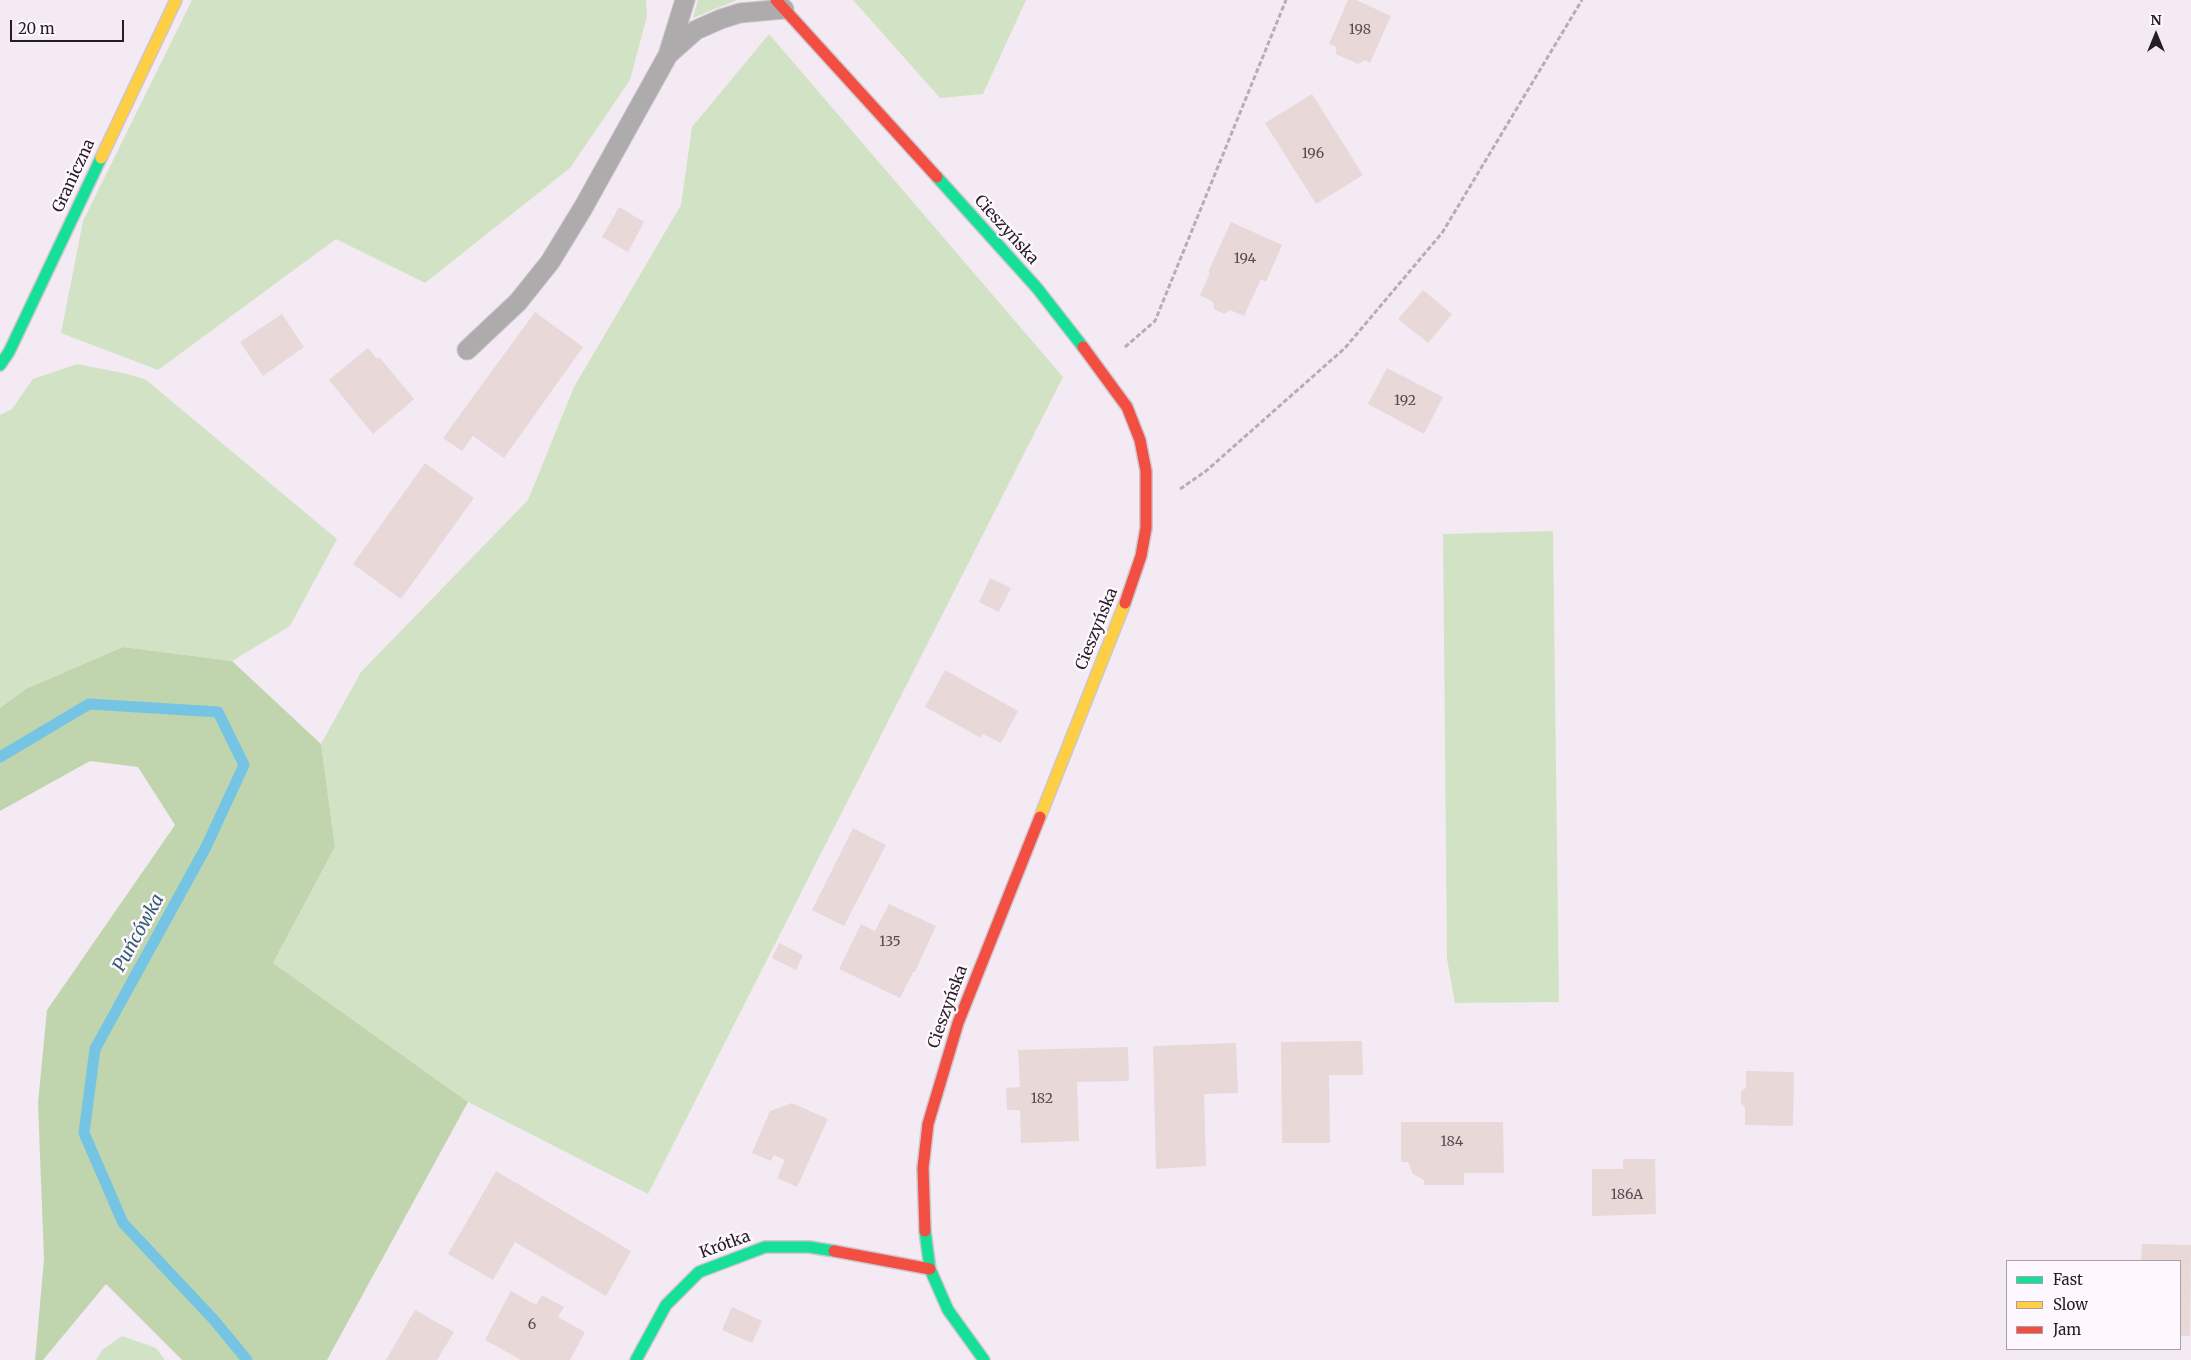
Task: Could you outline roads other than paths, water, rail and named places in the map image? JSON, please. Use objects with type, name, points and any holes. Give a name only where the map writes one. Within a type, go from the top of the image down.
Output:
[{"type":"street","name":"Graniczna","points":[[0,365],[9,352],[176,0]]},
{"type":"street","name":"Cieszyńska","points":[[780,4],[1036,288],[1102,371],[1127,407],[1140,440],[1146,471],[1146,528],[1141,556],[1130,591],[958,1023],[928,1124],[923,1168],[923,1218],[930,1269],[948,1310],[967,1339],[984,1360]]},
{"type":"street","name":"Krótka","points":[[636,1360],[666,1304],[699,1272],[765,1248],[809,1247],[930,1269]]},
{"type":"lane","points":[[467,350],[518,302],[550,262],[668,55],[685,0]]},
{"type":"lane","points":[[668,55],[696,30],[740,13],[780,4]]},
{"type":"waterway","name":"Puńcówka","points":[[0,757],[89,704],[218,712],[244,765],[206,847],[95,1049],[84,1133],[123,1223],[214,1320],[247,1360]]}]
